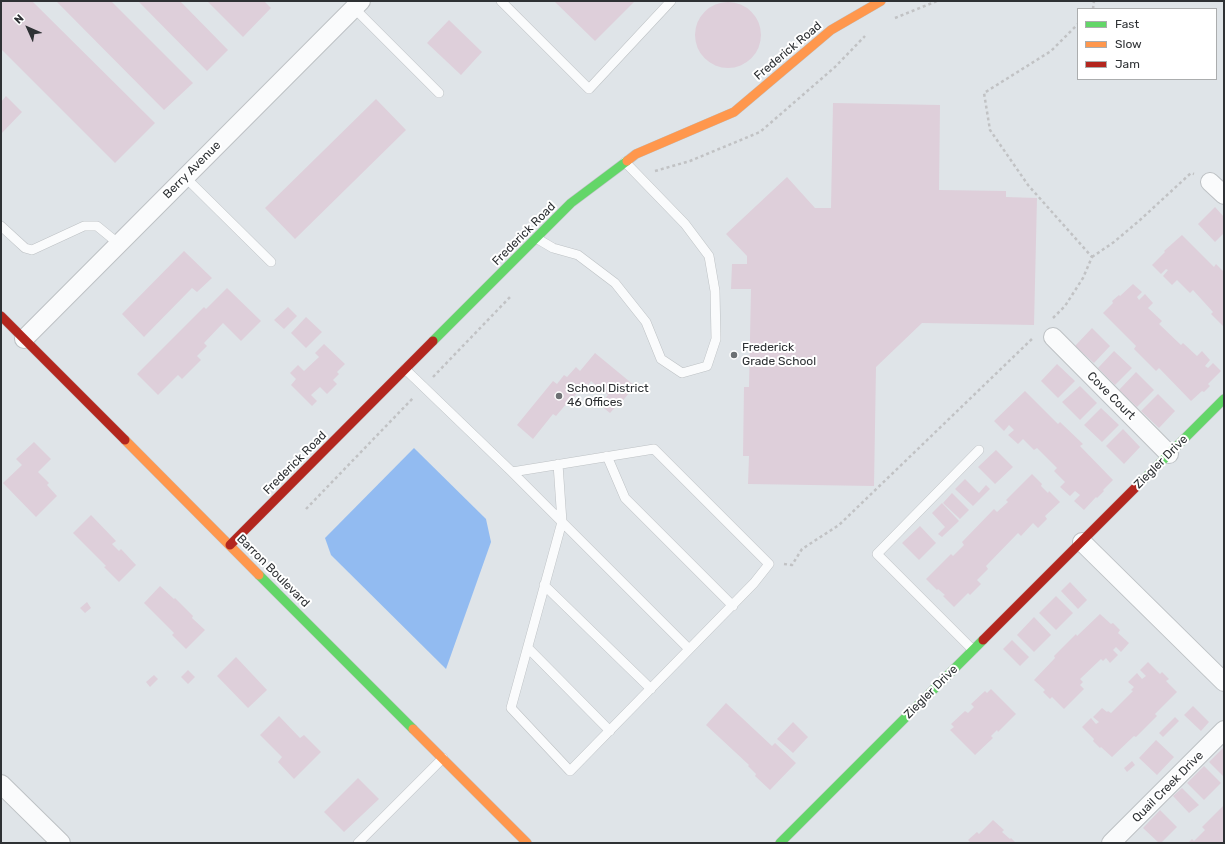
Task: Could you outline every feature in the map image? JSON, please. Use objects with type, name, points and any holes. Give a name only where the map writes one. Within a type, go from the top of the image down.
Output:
[{"type":"street","name":"Frederick Road","points":[[230,545],[571,203],[636,154],[734,112],[831,30],[881,1]]},
{"type":"street","name":"Berry Avenue","points":[[24,339],[357,4]]},
{"type":"street","points":[[1210,182],[1224,195]]},
{"type":"street","name":"Barron Boulevard","points":[[1,316],[527,843]]},
{"type":"street","name":"Cove Court","points":[[1052,329],[1169,454]]},
{"type":"street","name":"Ziegler Drive","points":[[788,840],[973,650],[1224,399]]},
{"type":"street","points":[[1082,542],[1224,682]]},
{"type":"street","name":"Quail Creek Drive","points":[[1111,843],[1224,730]]},
{"type":"street","points":[[1,784],[61,843]]},
{"type":"lane","points":[[503,2],[589,89],[671,1]]},
{"type":"lane","points":[[357,4],[439,93]]},
{"type":"lane","points":[[536,238],[553,248],[578,255],[615,283],[646,322],[661,359],[682,373],[707,366],[716,340],[715,291],[708,256],[685,224],[625,162]]},
{"type":"lane","points":[[185,177],[271,262]]},
{"type":"lane","points":[[1,226],[25,248],[32,250],[84,226],[97,226],[119,244]]},
{"type":"lane","points":[[405,369],[512,472],[690,649]]},
{"type":"lane","points":[[512,472],[558,464],[607,456],[654,449],[769,564],[733,606],[570,771],[511,708],[562,522],[558,464]]},
{"type":"lane","points":[[973,650],[877,554],[979,450]]},
{"type":"lane","points":[[607,456],[625,498],[733,606]]},
{"type":"lane","points":[[544,585],[651,689]]},
{"type":"lane","points":[[528,648],[610,731]]},
{"type":"lane","points":[[358,843],[443,758]]},
{"type":"path","points":[[895,18],[937,1]]},
{"type":"path","points":[[1077,25],[1051,51],[984,93],[990,130],[1028,185],[1092,257]]},
{"type":"path","points":[[639,175],[690,161],[760,132],[834,68],[868,33]]},
{"type":"path","points":[[1052,329],[1083,278],[1092,257],[1130,229],[1191,173],[1210,182]]},
{"type":"path","points":[[306,509],[512,295]]},
{"type":"path","points":[[769,564],[792,565],[802,549],[839,525],[1034,336]]},
{"type":"water","points":[[414,448],[486,519],[491,542],[446,669],[331,555],[325,538]]},
{"type":"building","points":[[1,1],[32,1],[155,123],[115,163],[1,49]]},
{"type":"building","points":[[56,1],[111,1],[193,83],[164,110]]},
{"type":"building","points":[[138,1],[180,1],[228,50],[207,71]]},
{"type":"building","points":[[207,1],[264,1],[271,8],[243,37]]},
{"type":"building","points":[[554,1],[635,1],[595,41]]},
{"type":"building","points":[[728,2],[741,5],[751,12],[758,22],[761,35],[758,48],[751,58],[741,65],[728,68],[715,65],[705,58],[698,48],[695,35],[698,22],[705,12],[715,5]]},
{"type":"building","points":[[449,20],[482,52],[461,75],[427,43]]},
{"type":"building","points":[[6,96],[22,112],[1,134],[1,102]]},
{"type":"building","points":[[376,99],[406,130],[295,239],[265,208]]},
{"type":"building","points":[[833,103],[940,105],[939,190],[1006,191],[1006,197],[1037,198],[1034,325],[922,323],[876,367],[874,486],[748,484],[749,456],[743,456],[744,387],[749,387],[751,289],[731,289],[732,264],[747,264],[747,256],[726,234],[787,177],[815,208],[831,208]]},
{"type":"building","points":[[1215,207],[1224,217],[1224,233],[1215,242],[1198,224]]},
{"type":"building","points":[[1182,235],[1214,267],[1216,264],[1224,272],[1224,327],[1211,314],[1213,312],[1193,290],[1190,293],[1177,280],[1172,285],[1163,276],[1168,270],[1166,269],[1161,274],[1152,265],[1165,252],[1164,251]]},
{"type":"building","points":[[184,251],[212,278],[197,292],[192,288],[144,337],[122,314]]},
{"type":"building","points":[[1133,284],[1142,292],[1137,297],[1139,300],[1145,294],[1153,303],[1148,308],[1162,321],[1159,324],[1181,345],[1183,343],[1197,356],[1202,351],[1210,360],[1205,366],[1208,368],[1213,363],[1221,371],[1208,384],[1210,386],[1204,392],[1202,391],[1191,401],[1159,368],[1156,371],[1134,349],[1136,346],[1103,313],[1113,303],[1112,301]]},
{"type":"building","points":[[227,288],[261,321],[241,341],[223,323],[204,343],[207,346],[197,356],[201,360],[182,379],[178,375],[158,395],[137,374],[204,307],[206,309]]},
{"type":"building","points":[[288,307],[297,316],[284,329],[274,320]]},
{"type":"building","points":[[306,317],[322,332],[306,348],[291,333]]},
{"type":"building","points":[[1092,328],[1110,346],[1094,363],[1075,346]]},
{"type":"building","points":[[324,344],[345,364],[337,372],[339,374],[333,380],[337,384],[327,394],[320,387],[311,395],[317,401],[312,406],[291,385],[296,379],[290,373],[298,365],[304,371],[319,357],[315,353]]},
{"type":"building","points":[[1114,351],[1132,368],[1115,385],[1098,368]]},
{"type":"building","name":"School District 46 Offices","points":[[595,353],[635,386],[620,404],[619,403],[610,413],[600,405],[608,395],[591,381],[584,391],[581,388],[574,397],[573,396],[556,416],[553,414],[533,439],[517,425],[553,381],[557,384],[564,375],[567,377],[576,367],[580,371]]},
{"type":"building","points":[[1057,364],[1075,381],[1058,398],[1041,381]]},
{"type":"building","points":[[1136,372],[1154,390],[1137,407],[1119,390]]},
{"type":"building","points":[[1080,386],[1097,403],[1080,420],[1062,402]]},
{"type":"building","points":[[1025,391],[1058,424],[1060,422],[1083,444],[1080,446],[1113,480],[1084,510],[1074,501],[1080,495],[1075,491],[1070,496],[1060,487],[1065,482],[1054,471],[1057,468],[1037,448],[1034,450],[1023,439],[1018,444],[1008,435],[1014,430],[1009,425],[1004,431],[994,421]]},
{"type":"building","points":[[1158,394],[1175,411],[1159,428],[1141,411]]},
{"type":"building","points":[[1101,408],[1119,425],[1102,442],[1084,425]]},
{"type":"building","points":[[1123,429],[1140,447],[1124,464],[1106,446]]},
{"type":"building","points":[[34,442],[51,459],[38,472],[49,483],[47,485],[57,496],[36,517],[3,483],[22,465],[16,459]]},
{"type":"building","points":[[996,450],[1013,467],[995,484],[978,467]]},
{"type":"building","points":[[1032,474],[1042,484],[1041,486],[1048,493],[1049,491],[1060,502],[1045,516],[1047,519],[1038,528],[1033,523],[1021,536],[1018,533],[986,566],[988,569],[977,580],[981,584],[970,595],[968,593],[954,607],[943,596],[945,595],[938,589],[937,590],[926,579],[951,554],[953,556],[964,545],[962,542],[994,509],[997,512],[1008,502],[1006,500]]},
{"type":"building","points":[[965,479],[979,493],[986,485],[990,489],[973,506],[955,489]]},
{"type":"building","points":[[952,493],[969,510],[960,519],[943,503]]},
{"type":"building","points":[[942,503],[959,521],[942,537],[938,534],[945,527],[932,513]]},
{"type":"building","points":[[91,515],[116,541],[112,544],[119,551],[121,549],[136,565],[119,582],[104,567],[106,566],[73,533]]},
{"type":"building","points":[[920,526],[936,543],[919,560],[902,543]]},
{"type":"building","points":[[1070,582],[1087,600],[1078,609],[1061,591]]},
{"type":"building","points":[[160,586],[174,599],[175,598],[193,616],[192,618],[205,630],[186,649],[172,635],[174,633],[144,603]]},
{"type":"building","points":[[1056,596],[1073,613],[1056,630],[1039,613]]},
{"type":"building","points":[[87,602],[91,608],[85,613],[80,608]]},
{"type":"building","points":[[1100,614],[1120,630],[1118,633],[1129,643],[1121,652],[1116,647],[1113,650],[1118,655],[1110,663],[1106,658],[1103,661],[1101,659],[1080,679],[1083,682],[1080,685],[1084,689],[1064,709],[1052,697],[1050,699],[1043,692],[1045,690],[1034,680],[1055,658],[1054,656],[1076,634],[1077,636]]},
{"type":"building","points":[[1034,617],[1051,635],[1034,652],[1017,635]]},
{"type":"building","points":[[1012,640],[1029,657],[1020,666],[1003,649]]},
{"type":"building","points":[[236,657],[267,690],[248,708],[217,676]]},
{"type":"building","points":[[1148,662],[1160,674],[1162,672],[1169,679],[1166,681],[1177,692],[1155,714],[1157,716],[1136,737],[1134,736],[1112,757],[1093,741],[1094,739],[1082,727],[1091,718],[1096,724],[1099,722],[1093,717],[1102,708],[1111,713],[1133,691],[1131,690],[1134,687],[1128,682],[1137,673],[1142,679],[1146,676],[1140,670]]},
{"type":"building","points":[[188,670],[195,677],[188,684],[181,677]]},
{"type":"building","points":[[154,675],[158,679],[150,687],[146,682]]},
{"type":"building","points":[[991,689],[1016,714],[998,732],[997,730],[991,736],[993,738],[975,755],[950,730],[954,727],[951,724],[965,711],[968,713],[974,707],[971,704],[985,691],[987,693]]},
{"type":"building","points":[[726,703],[772,746],[775,743],[796,763],[770,790],[755,776],[756,774],[748,766],[749,765],[706,725]]},
{"type":"building","points":[[1193,706],[1209,722],[1201,731],[1184,715]]},
{"type":"building","points":[[279,716],[300,738],[304,735],[321,752],[294,779],[278,762],[282,757],[260,735]]},
{"type":"building","points":[[1175,717],[1179,721],[1163,737],[1159,733]]},
{"type":"building","points":[[793,722],[808,737],[793,753],[777,739]]},
{"type":"building","points":[[1156,740],[1174,757],[1157,775],[1139,758]]},
{"type":"building","points":[[1224,747],[1224,777],[1209,762]]},
{"type":"building","points":[[1132,761],[1135,765],[1127,772],[1124,768]]},
{"type":"building","points":[[1204,766],[1221,783],[1204,800],[1187,783]]},
{"type":"building","points":[[358,778],[379,799],[344,832],[324,812]]},
{"type":"building","points":[[1182,788],[1199,805],[1189,813],[1173,796]]},
{"type":"building","points":[[1224,805],[1224,843],[1188,843],[1192,839],[1194,841],[1205,830],[1202,827]]},
{"type":"building","points":[[1160,810],[1177,827],[1161,843],[1159,843],[1143,828]]},
{"type":"building","points":[[993,820],[1004,830],[1002,832],[1016,843],[971,843],[968,840],[977,832],[979,834]]},
{"type":"traffic: fast","points":[[433,341],[571,203],[627,161]]},
{"type":"traffic: fast","points":[[1139,484],[1224,399]]},
{"type":"traffic: fast","points":[[259,575],[413,729]]},
{"type":"traffic: fast","points":[[780,843],[983,640]]},
{"type":"traffic: slow","points":[[627,161],[636,154],[734,112],[831,30],[881,1]]},
{"type":"traffic: slow","points":[[125,440],[259,575]]},
{"type":"traffic: slow","points":[[413,729],[527,843]]},
{"type":"traffic: jam","points":[[1,316],[125,440]]},
{"type":"traffic: jam","points":[[230,545],[433,341]]},
{"type":"traffic: jam","points":[[983,640],[1139,484]]},
{"type":"place","name":"Frederick Grade School","points":[[734,355]]},
{"type":"place","name":"School District 46 Offices","points":[[559,396]]}]
